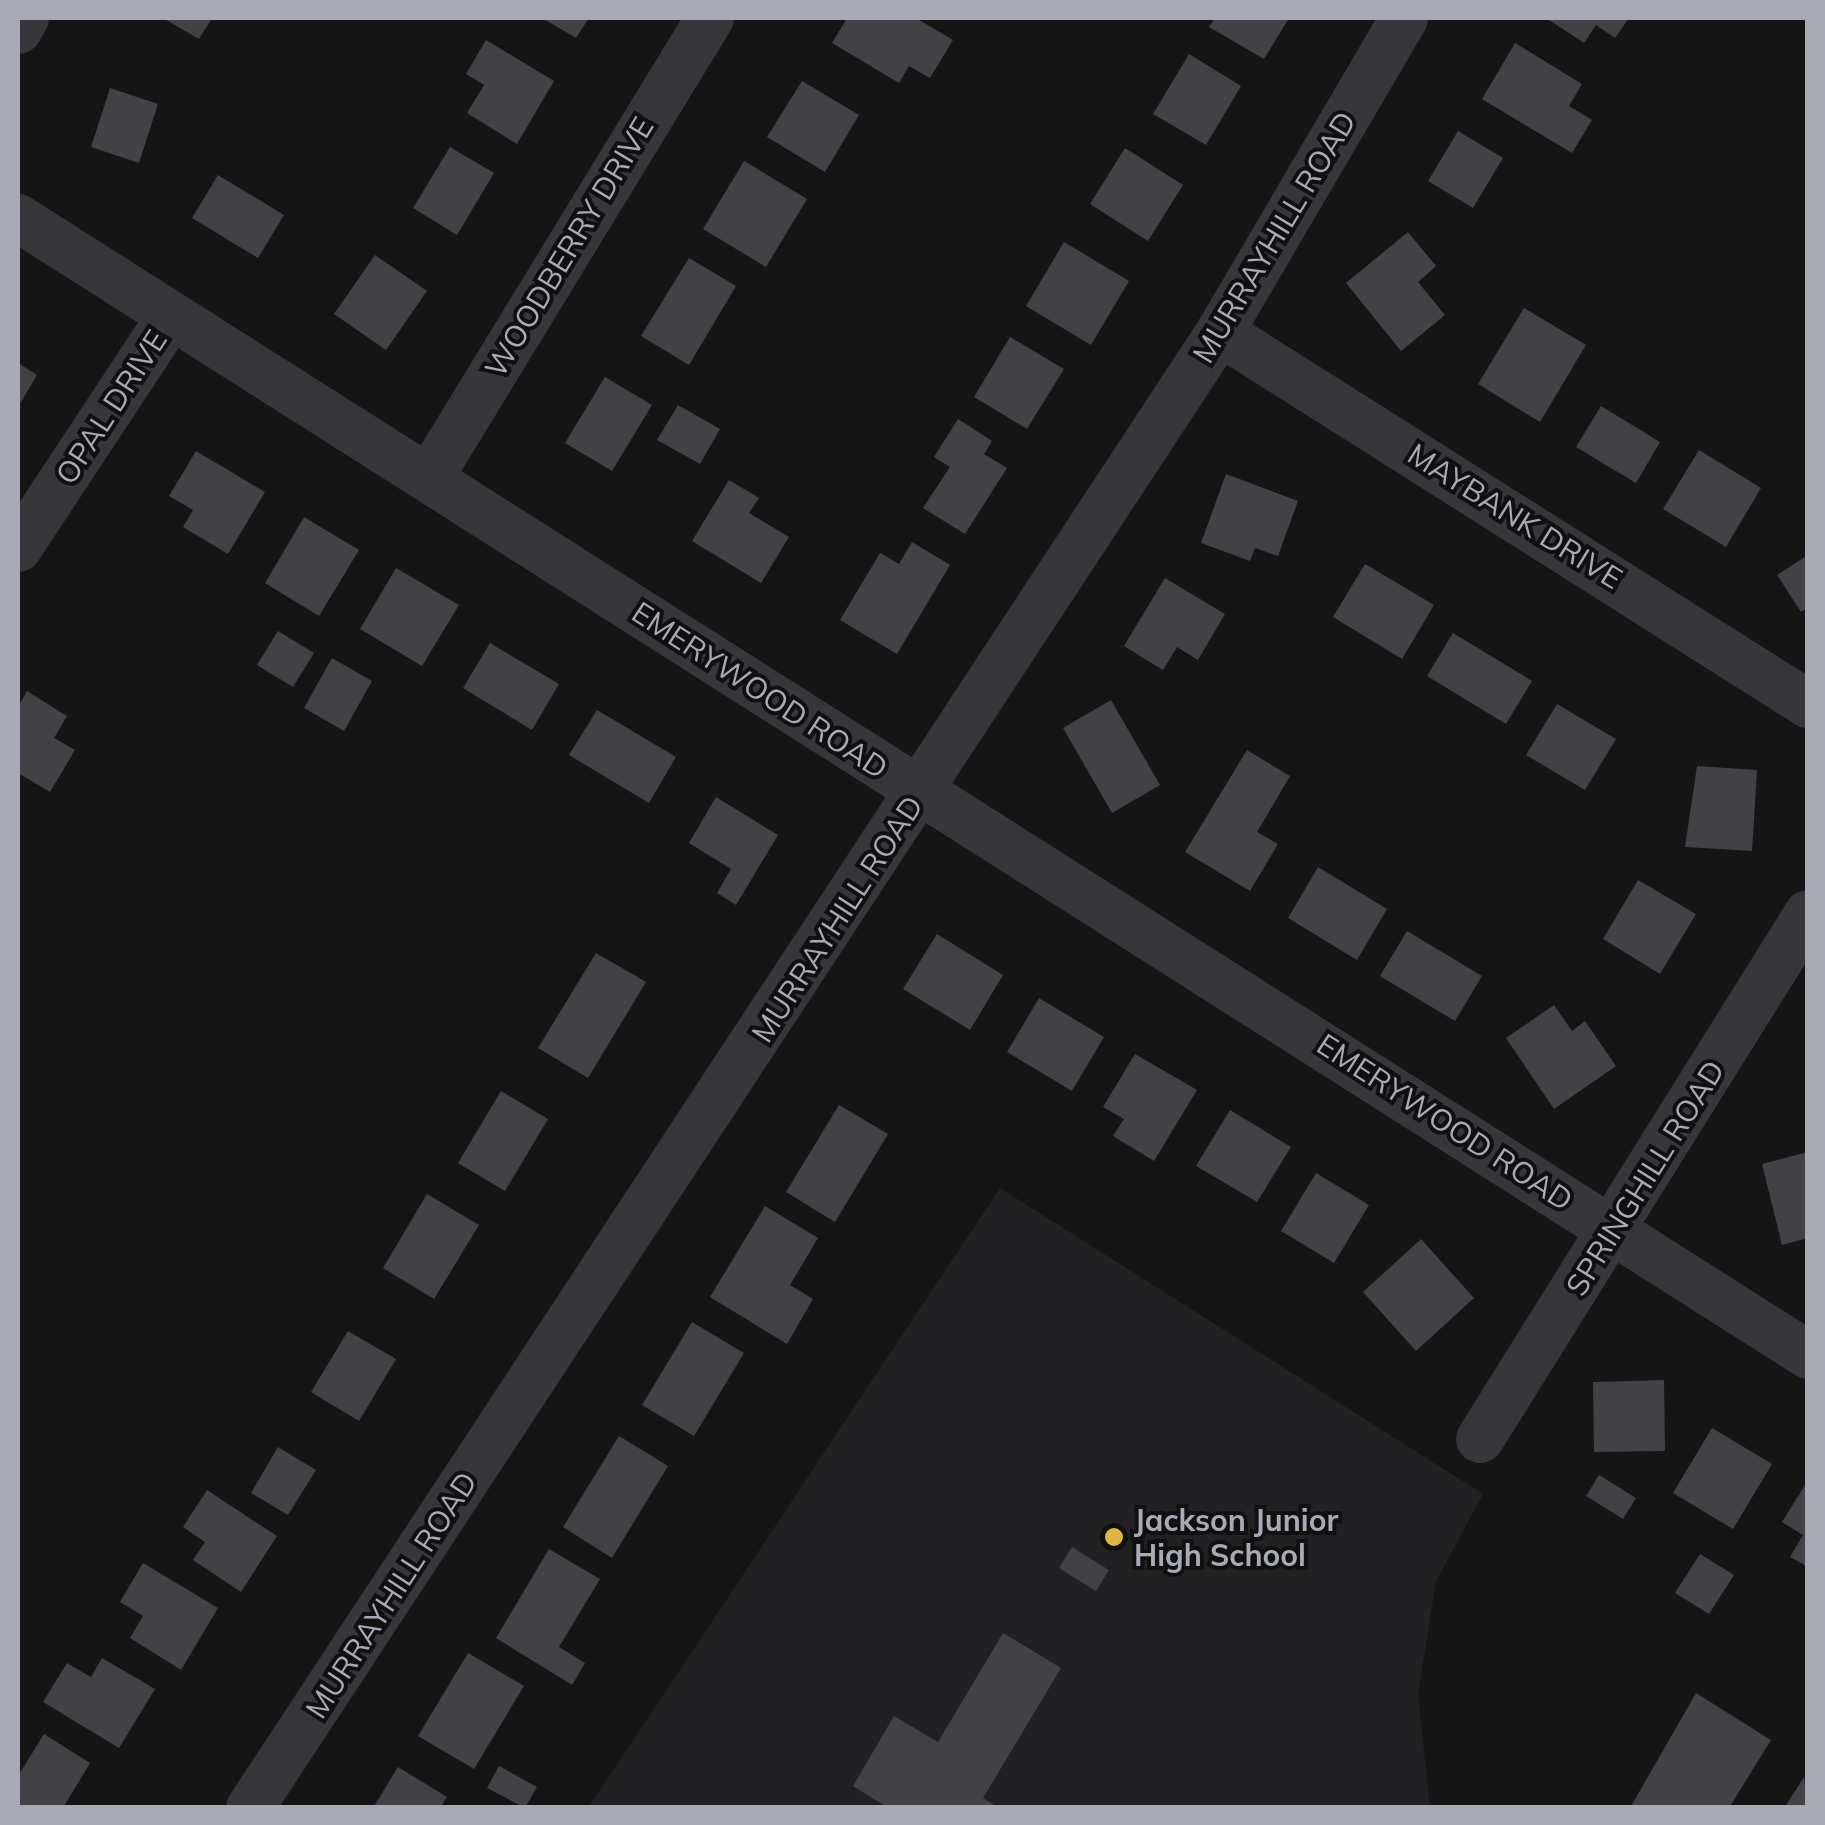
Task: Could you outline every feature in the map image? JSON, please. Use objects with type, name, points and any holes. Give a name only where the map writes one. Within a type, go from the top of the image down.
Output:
[{"type":"street","points":[[18,30],[25,18]]},
{"type":"street","name":"WOODBERRY DRIVE","points":[[429,478],[710,18]]},
{"type":"street","name":"MURRAYHILL ROAD","points":[[250,1808],[1220,332],[1404,18]]},
{"type":"street","name":"EMERYWOOD ROAD","points":[[18,218],[1808,1355]]},
{"type":"street","name":"OPAL DRIVE","points":[[18,548],[171,316]]},
{"type":"street","name":"MAYBANK DRIVE","points":[[1220,332],[1808,704]]},
{"type":"street","name":"SPRINGHILL ROAD","points":[[1480,1438],[1614,1231],[1808,914]]},
{"type":"shaded area","name":"Jackson Junior High School","points":[[1000,1188],[1483,1494],[1436,1581],[1418,1695],[1430,1807],[588,1808]]},
{"type":"building","points":[[163,18],[212,18],[199,39]]},
{"type":"building","points":[[542,18],[589,18],[576,38]]},
{"type":"building","points":[[847,18],[916,18],[953,40],[930,78],[909,66],[899,83],[832,43]]},
{"type":"building","points":[[1215,18],[1289,18],[1264,59],[1209,27]]},
{"type":"building","points":[[1546,18],[1629,18],[1615,38],[1596,25],[1584,43]]},
{"type":"building","points":[[486,40],[554,81],[517,144],[467,113],[484,85],[466,74]]},
{"type":"building","points":[[1515,43],[1582,84],[1569,106],[1592,120],[1572,153],[1482,99]]},
{"type":"building","points":[[1189,54],[1241,86],[1206,145],[1153,114]]},
{"type":"building","points":[[802,81],[859,115],[825,172],[767,137]]},
{"type":"building","points":[[110,88],[158,104],[139,163],[91,147]]},
{"type":"building","points":[[1458,131],[1503,158],[1473,208],[1428,181]]},
{"type":"building","points":[[450,147],[494,173],[457,235],[413,208]]},
{"type":"building","points":[[1125,148],[1183,185],[1148,241],[1090,204]]},
{"type":"building","points":[[744,161],[807,199],[766,267],[703,229]]},
{"type":"building","points":[[218,175],[284,215],[258,258],[192,218]]},
{"type":"building","points":[[1408,232],[1436,266],[1418,282],[1445,315],[1401,351],[1346,283]]},
{"type":"building","points":[[1064,242],[1129,281],[1091,345],[1026,306]]},
{"type":"building","points":[[375,255],[427,291],[386,350],[334,314]]},
{"type":"building","points":[[689,258],[736,286],[689,365],[641,336]]},
{"type":"building","points":[[1524,308],[1586,345],[1540,422],[1478,384]]},
{"type":"building","points":[[1010,337],[1064,369],[1027,429],[974,397]]},
{"type":"building","points":[[18,363],[37,375],[18,407]]},
{"type":"building","points":[[605,377],[652,405],[612,471],[565,443]]},
{"type":"building","points":[[678,405],[720,429],[700,464],[657,440]]},
{"type":"building","points":[[1601,406],[1660,442],[1636,483],[1576,447]]},
{"type":"building","points":[[958,419],[992,441],[984,454],[1007,468],[965,534],[923,508],[950,467],[934,457]]},
{"type":"building","points":[[1699,450],[1761,488],[1726,547],[1663,509]]},
{"type":"building","points":[[196,451],[265,492],[228,554],[183,527],[193,510],[169,496]]},
{"type":"building","points":[[1226,474],[1298,501],[1278,556],[1255,548],[1250,561],[1201,543]]},
{"type":"building","points":[[729,480],[759,498],[749,513],[789,537],[761,583],[692,541]]},
{"type":"building","points":[[304,517],[359,550],[319,616],[265,583]]},
{"type":"building","points":[[912,542],[950,565],[897,654],[840,620],[880,553],[899,564]]},
{"type":"building","points":[[1808,555],[1808,608],[1801,612],[1777,575]]},
{"type":"building","points":[[1365,564],[1434,605],[1402,659],[1333,617]]},
{"type":"building","points":[[396,568],[459,605],[422,666],[360,629]]},
{"type":"building","points":[[1165,578],[1225,614],[1198,660],[1177,647],[1163,670],[1124,646]]},
{"type":"building","points":[[278,631],[314,653],[293,687],[257,665]]},
{"type":"building","points":[[1453,633],[1532,681],[1506,724],[1427,676]]},
{"type":"building","points":[[490,643],[559,684],[532,730],[463,688]]},
{"type":"building","points":[[332,658],[372,681],[344,731],[304,708]]},
{"type":"building","points":[[27,691],[67,716],[54,738],[75,750],[50,792],[18,773],[18,707]]},
{"type":"building","points":[[1111,700],[1160,785],[1112,813],[1063,728]]},
{"type":"building","points":[[1557,704],[1616,739],[1585,790],[1526,755]]},
{"type":"building","points":[[597,710],[676,757],[649,803],[569,755]]},
{"type":"building","points":[[1247,750],[1290,776],[1257,832],[1278,844],[1250,891],[1185,852]]},
{"type":"building","points":[[1697,766],[1757,770],[1752,851],[1685,847]]},
{"type":"building","points":[[716,797],[778,835],[736,905],[717,893],[731,869],[689,843]]},
{"type":"building","points":[[1318,867],[1387,909],[1357,960],[1288,918]]},
{"type":"building","points":[[1638,880],[1696,914],[1660,974],[1603,939]]},
{"type":"building","points":[[1407,931],[1482,976],[1455,1021],[1380,976]]},
{"type":"building","points":[[937,934],[1003,975],[970,1030],[903,989]]},
{"type":"building","points":[[596,953],[646,982],[588,1078],[538,1048]]},
{"type":"building","points":[[1039,998],[1104,1037],[1072,1091],[1007,1052]]},
{"type":"building","points":[[1554,1005],[1572,1031],[1585,1021],[1616,1066],[1554,1109],[1506,1038]]},
{"type":"building","points":[[1135,1054],[1197,1090],[1154,1161],[1113,1136],[1124,1119],[1103,1107]]},
{"type":"building","points":[[501,1091],[548,1119],[505,1191],[458,1163]]},
{"type":"building","points":[[839,1105],[888,1134],[835,1222],[786,1192]]},
{"type":"building","points":[[1230,1110],[1291,1147],[1257,1202],[1196,1166]]},
{"type":"building","points":[[1808,1152],[1808,1238],[1782,1245],[1762,1164]]},
{"type":"building","points":[[1316,1173],[1369,1205],[1334,1263],[1281,1231]]},
{"type":"building","points":[[427,1194],[479,1225],[434,1299],[383,1268]]},
{"type":"building","points":[[765,1206],[818,1238],[790,1285],[813,1299],[787,1344],[710,1297]]},
{"type":"building","points":[[1421,1239],[1474,1298],[1416,1351],[1363,1292]]},
{"type":"building","points":[[692,1322],[744,1353],[694,1436],[642,1405]]},
{"type":"building","points":[[348,1331],[396,1359],[359,1421],[311,1392]]},
{"type":"building","points":[[1664,1380],[1665,1451],[1594,1452],[1593,1382]]},
{"type":"building","points":[[1712,1428],[1772,1464],[1733,1529],[1673,1493]]},
{"type":"building","points":[[619,1436],[668,1466],[612,1558],[563,1527]]},
{"type":"building","points":[[278,1447],[316,1470],[288,1515],[251,1493]]},
{"type":"building","points":[[1599,1475],[1636,1498],[1623,1519],[1586,1496]]},
{"type":"building","points":[[1808,1480],[1808,1567],[1790,1557],[1803,1535],[1782,1522]]},
{"type":"building","points":[[207,1490],[277,1536],[241,1592],[193,1560],[205,1542],[183,1527]]},
{"type":"building","points":[[1072,1547],[1109,1570],[1096,1591],[1059,1568]]},
{"type":"building","points":[[549,1549],[600,1579],[559,1647],[585,1663],[572,1685],[496,1638]]},
{"type":"building","points":[[1700,1554],[1734,1575],[1709,1614],[1675,1593]]},
{"type":"building","points":[[143,1563],[218,1608],[181,1670],[130,1638],[143,1616],[120,1602]]},
{"type":"building","points":[[1003,1633],[1061,1668],[983,1798],[999,1808],[888,1808],[853,1786],[894,1716],[938,1742]]},
{"type":"building","points":[[468,1653],[524,1686],[474,1769],[418,1736]]},
{"type":"building","points":[[102,1658],[155,1689],[119,1748],[43,1702],[67,1663],[91,1677]]},
{"type":"building","points":[[1696,1693],[1771,1740],[1729,1808],[1630,1808]]},
{"type":"building","points":[[44,1734],[90,1763],[63,1808],[18,1808],[18,1776]]},
{"type":"building","points":[[499,1766],[537,1787],[525,1808],[487,1788]]},
{"type":"building","points":[[398,1767],[447,1797],[440,1808],[373,1808]]},
{"type":"building","points":[[1804,1777],[1808,1808],[1784,1808]]},
{"type":"place","name":"Jackson Junior High School","points":[[1114,1537]]}]
